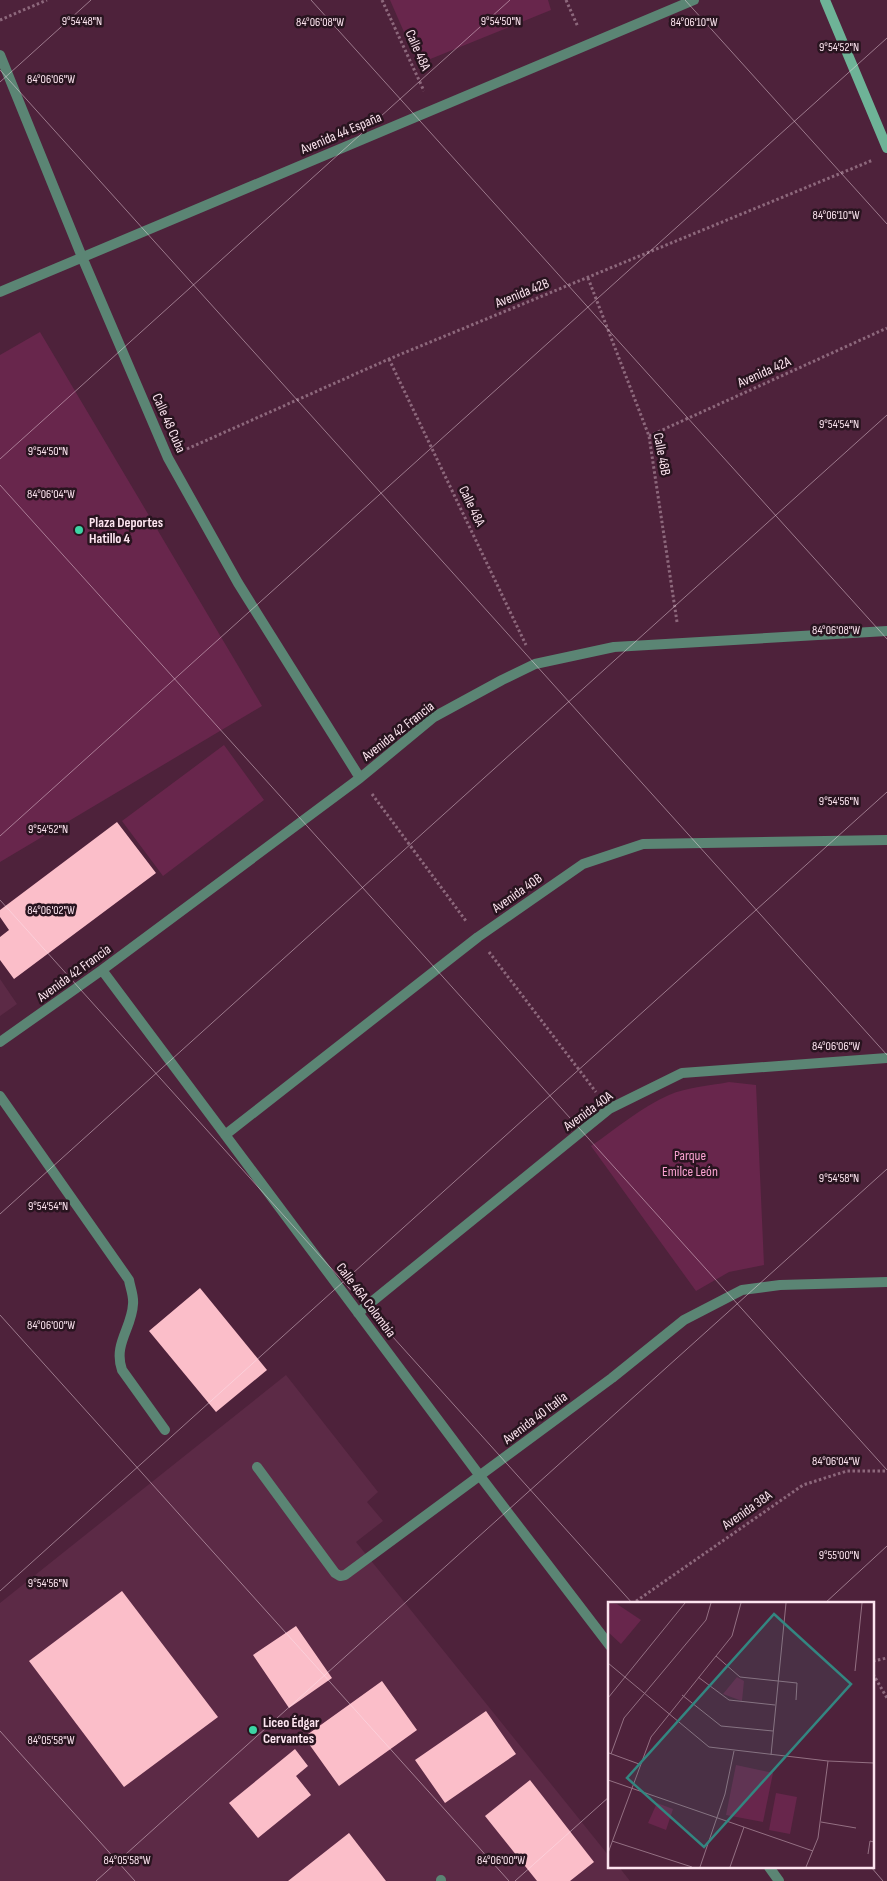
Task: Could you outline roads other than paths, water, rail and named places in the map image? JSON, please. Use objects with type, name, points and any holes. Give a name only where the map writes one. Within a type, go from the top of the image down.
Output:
[{"type":"main road","points":[[825,0],[887,148]]},
{"type":"street","name":"Avenida 44 España","points":[[0,292],[694,0]]},
{"type":"street","name":"Calle 48 Cuba","points":[[0,55],[82,257],[168,458],[238,582],[360,778]]},
{"type":"street","name":"Avenida 42 Francia","points":[[0,1042],[102,970],[360,778],[434,718],[535,664],[614,647],[887,631]]},
{"type":"street","name":"Avenida 40B","points":[[224,1135],[478,937],[582,864],[643,844],[887,840]]},
{"type":"street","name":"Calle 46A Colombia","points":[[102,970],[480,1476],[608,1643]]},
{"type":"street","name":"Avenida 40A","points":[[358,1313],[609,1109],[682,1073],[887,1058]]},
{"type":"street","points":[[0,1096],[129,1280],[134,1303],[120,1347],[118,1360],[122,1370],[165,1430]]},
{"type":"street","name":"Avenida 40 Italia","points":[[257,1467],[335,1573],[340,1576],[345,1575],[612,1378],[684,1320],[742,1290],[780,1285],[887,1282]]},
{"type":"street","points":[[770,1868],[779,1881]]},
{"type":"place","name":"Plaza Deportes Hatillo 4","points":[[79,530]]},
{"type":"place","name":"Liceo Édgar Cervantes","points":[[253,1730]]},
{"type":"park label","name":"Parque Emilce León","points":[[690,1164]]}]
